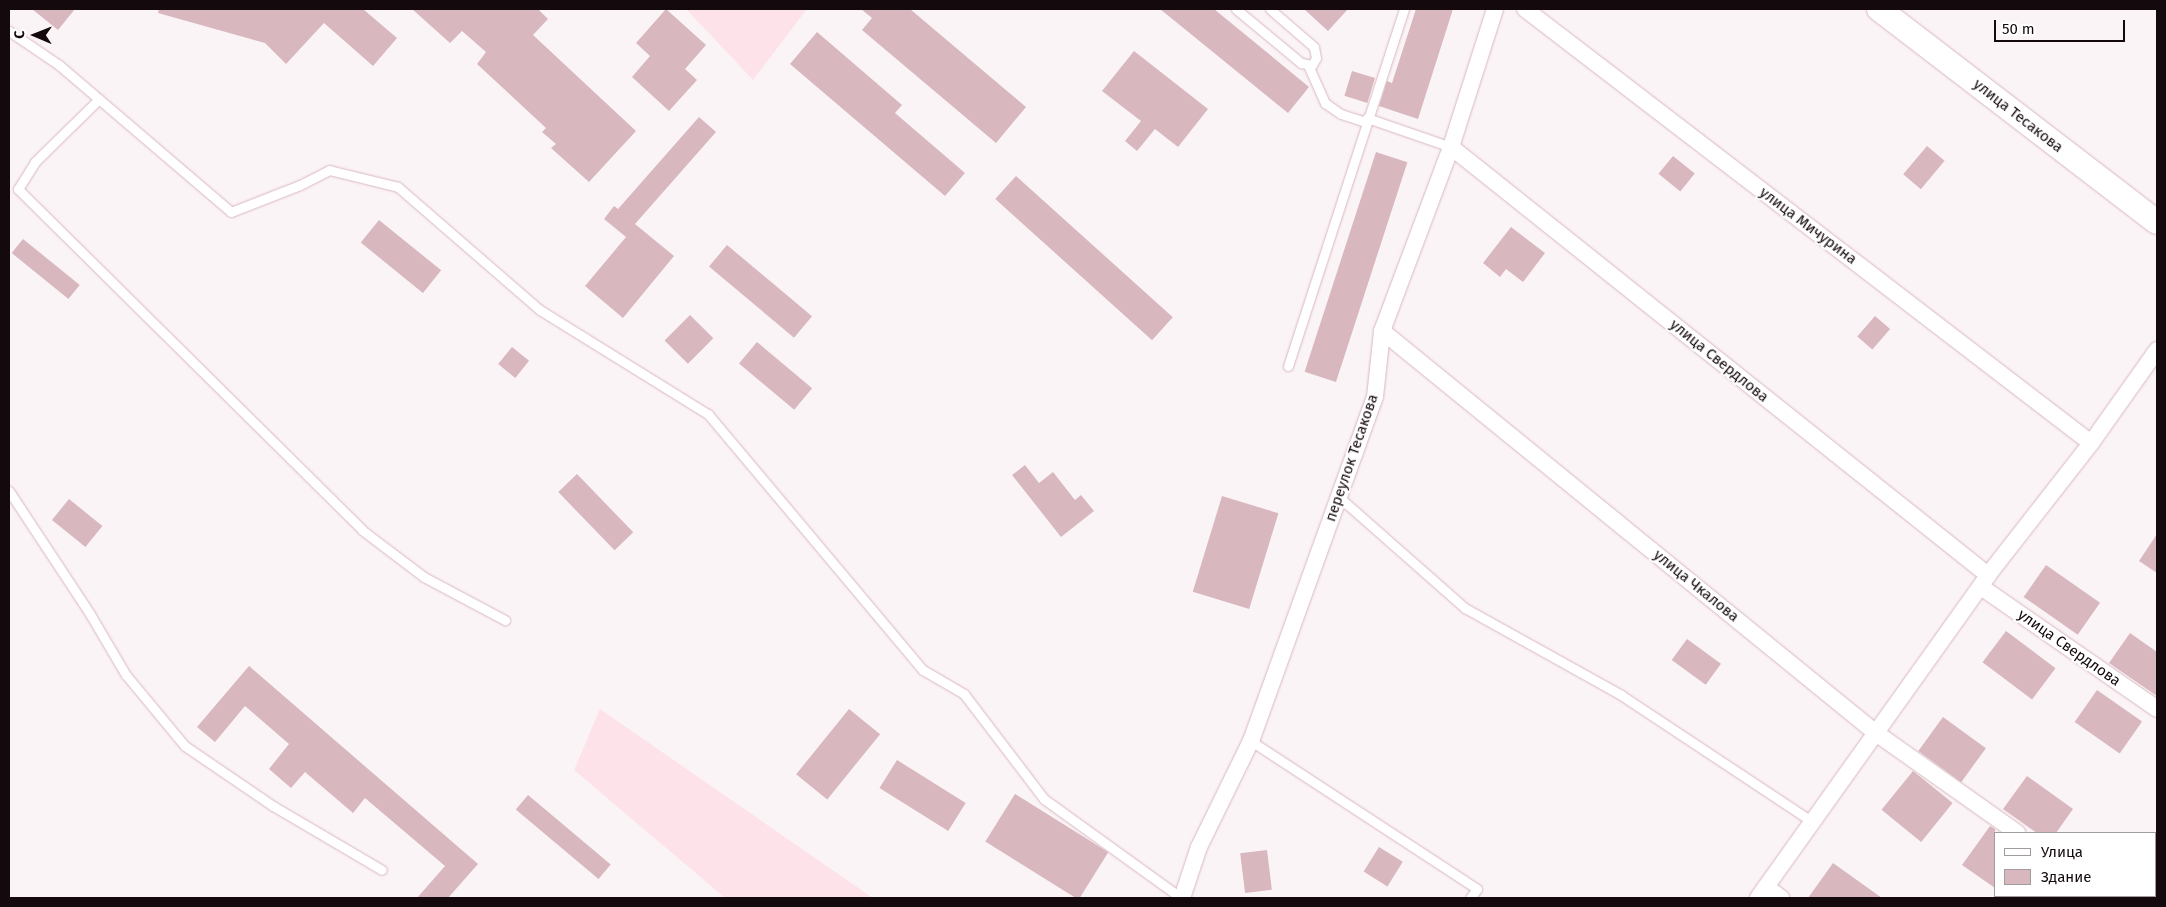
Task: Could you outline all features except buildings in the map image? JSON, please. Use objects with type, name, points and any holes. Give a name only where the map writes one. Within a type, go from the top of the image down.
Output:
[{"type":"main road","name":"улица Тесакова","points":[[1879,9],[2157,222]]},
{"type":"street","name":"переулок Тесакова","points":[[1181,898],[1199,847],[1251,741],[1375,397],[1382,331],[1450,147],[1495,9]]},
{"type":"street","name":"улица Мичурина","points":[[1525,9],[2092,443]]},
{"type":"street","name":"улица Свердлова","points":[[1450,147],[1984,581],[2157,709]]},
{"type":"street","name":"улица Чкалова","points":[[1382,331],[1876,733],[2015,832]]},
{"type":"street","points":[[1781,898],[1762,893],[1984,581],[2092,443],[2157,350]]},
{"type":"lane","points":[[1236,9],[1301,63],[1312,65],[1316,58],[1314,47],[1270,9]]},
{"type":"lane","points":[[1288,366],[1366,120],[1404,9]]},
{"type":"lane","points":[[9,31],[59,65],[231,212],[300,185],[329,170],[398,187],[540,310],[708,414],[923,670],[964,694],[1044,799],[1181,898]]},
{"type":"lane","points":[[1308,64],[1325,103],[1341,114],[1366,120],[1450,147]]},
{"type":"lane","points":[[99,99],[35,162],[18,190],[362,530],[424,577],[505,620]]},
{"type":"lane","points":[[9,491],[90,614],[126,676],[184,746],[274,806],[382,870]]},
{"type":"lane","points":[[1339,497],[1465,608],[1621,695],[1813,822]]},
{"type":"lane","points":[[1251,741],[1477,889],[1470,898]]},
{"type":"shaded area","points":[[686,9],[807,9],[753,80]]},
{"type":"shaded area","points":[[600,709],[873,898],[725,898],[574,770]]}]
